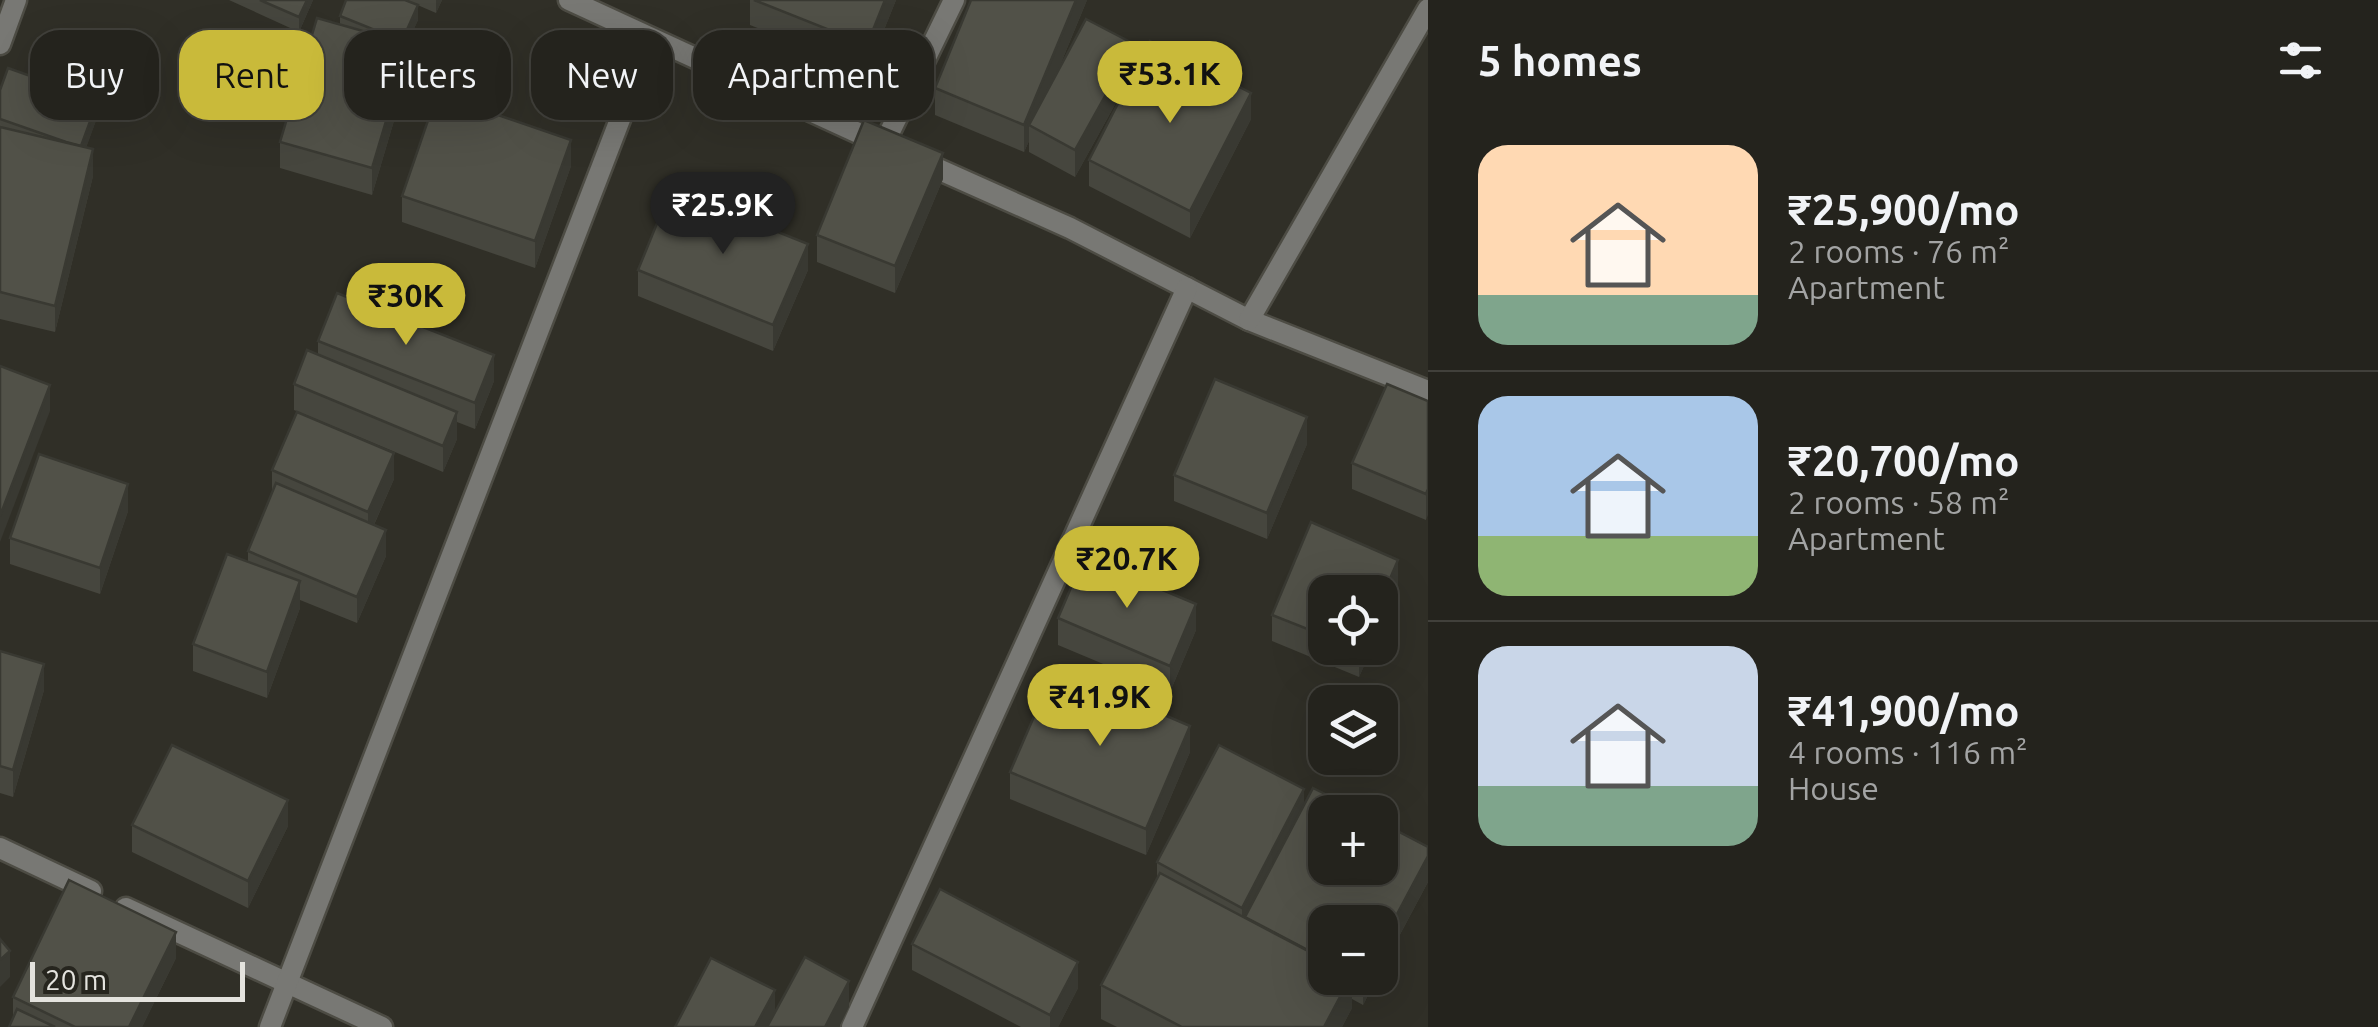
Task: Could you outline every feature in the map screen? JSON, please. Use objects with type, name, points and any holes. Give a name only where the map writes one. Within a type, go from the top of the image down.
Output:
[{"type":"street","points":[[0,44],[16,0]]},
{"type":"street","points":[[570,0],[633,30]]},
{"type":"street","points":[[884,144],[954,0]]},
{"type":"street","points":[[1249,320],[1428,9]]},
{"type":"street","points":[[673,49],[1070,228],[1249,320],[1428,391]]},
{"type":"street","points":[[270,1027],[621,120]]},
{"type":"street","points":[[852,1027],[1186,288]]},
{"type":"street","points":[[0,848],[382,1027]]},
{"type":"building","points":[[260,0],[307,0],[299,17]]},
{"type":"building","points":[[346,0],[405,0],[418,5],[407,30],[375,30],[340,16]]},
{"type":"building","points":[[754,0],[885,0],[873,30],[829,30]]},
{"type":"building","points":[[971,0],[1076,0],[1024,125],[935,88]]},
{"type":"building","points":[[317,18],[359,30],[344,30],[344,120],[386,120],[372,168],[280,142],[287,120],[324,120],[324,30],[313,30]]},
{"type":"building","points":[[1086,19],[1134,44],[1075,150],[1029,125]]},
{"type":"building","points":[[1150,41],[1251,93],[1190,211],[1089,160]]},
{"type":"building","points":[[8,68],[30,76],[30,120],[91,120],[81,146],[0,119],[0,90]]},
{"type":"building","points":[[511,119],[571,140],[535,241],[402,196],[428,120]]},
{"type":"building","points":[[864,120],[943,153],[895,266],[817,235]]},
{"type":"building","points":[[0,127],[93,149],[55,306],[0,292]]},
{"type":"building","points":[[671,189],[808,244],[773,325],[638,270]]},
{"type":"building","points":[[337,293],[494,355],[475,403],[318,341]]},
{"type":"building","points":[[307,350],[457,412],[443,446],[294,384]]},
{"type":"building","points":[[0,366],[50,385],[0,516]]},
{"type":"building","points":[[1215,379],[1307,417],[1267,513],[1174,475]]},
{"type":"building","points":[[1387,384],[1428,401],[1426,494],[1352,463]]},
{"type":"building","points":[[297,412],[394,453],[368,512],[272,470]]},
{"type":"building","points":[[39,454],[128,484],[100,568],[10,538]]},
{"type":"building","points":[[276,483],[386,530],[357,597],[248,551]]},
{"type":"building","points":[[1311,522],[1398,560],[1392,575],[1308,575],[1308,629],[1272,615]]},
{"type":"building","points":[[227,554],[300,581],[267,672],[193,644]]},
{"type":"building","points":[[1084,557],[1196,604],[1170,666],[1058,618]]},
{"type":"building","points":[[0,651],[44,664],[13,770],[0,766]]},
{"type":"building","points":[[1055,668],[1190,726],[1146,829],[1010,772]]},
{"type":"building","points":[[172,745],[288,800],[248,881],[132,825]]},
{"type":"building","points":[[1219,745],[1304,789],[1242,908],[1157,862]]},
{"type":"building","points":[[1308,797],[1308,885],[1398,885],[1398,831],[1428,847],[1428,856],[1398,912],[1398,905],[1308,905],[1308,950],[1245,917]]},
{"type":"building","points":[[1160,873],[1308,951],[1308,995],[1341,995],[1324,1027],[1182,1027],[1101,985]]},
{"type":"building","points":[[69,880],[176,932],[129,1027],[75,1027],[13,997]]},
{"type":"building","points":[[940,889],[1078,962],[1050,1015],[912,944]]},
{"type":"building","points":[[0,939],[10,951],[0,960]]},
{"type":"building","points":[[805,957],[849,981],[825,1027],[767,1027]]},
{"type":"building","points":[[711,958],[775,990],[755,1027],[675,1027]]},
{"type":"building","points":[[17,1009],[55,1027],[9,1027]]}]
